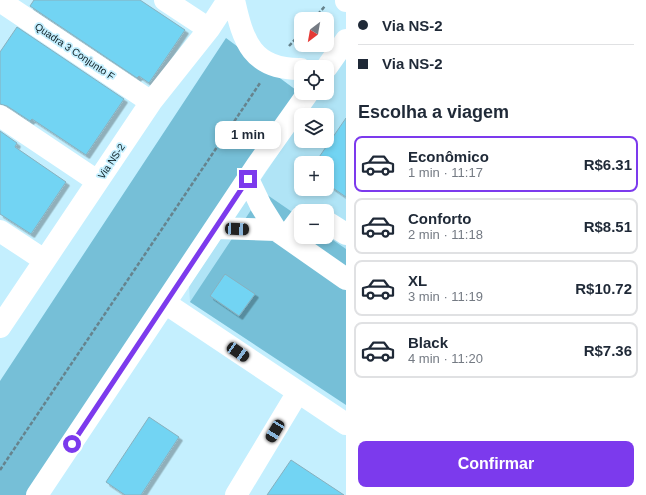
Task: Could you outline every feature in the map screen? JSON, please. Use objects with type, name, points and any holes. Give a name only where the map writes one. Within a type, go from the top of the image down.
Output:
[{"type":"street","points":[[166,0],[209,29]]},
{"type":"street","name":"Via NS-2","points":[[0,327],[151,102],[209,29],[228,0]]},
{"type":"street","points":[[234,0],[241,30],[253,52],[272,66],[294,68]]},
{"type":"street","name":"Quadra 3 Conjunto F","points":[[0,1],[151,102]]},
{"type":"street","points":[[330,60],[346,40]]},
{"type":"street","points":[[37,495],[248,179],[303,100]]},
{"type":"street","points":[[0,116],[97,181]]},
{"type":"street","points":[[248,179],[261,206],[281,234],[346,279]]},
{"type":"street","points":[[215,228],[281,234],[294,223]]},
{"type":"street","points":[[334,226],[346,234]]},
{"type":"street","points":[[0,231],[44,260]]},
{"type":"street","points":[[165,303],[346,424]]},
{"type":"street","points":[[236,495],[298,392]]},
{"type":"path","points":[[325,12],[340,2]]},
{"type":"path","points":[[0,470],[272,66],[294,41]]},
{"type":"shaded area","points":[[226,38],[294,89],[294,100],[295,100],[29,495],[0,495],[0,381]]},
{"type":"shaded area","points":[[346,53],[346,404],[190,302],[189,286],[294,130],[294,148],[334,148],[334,108],[309,108],[314,100],[334,100],[334,71]]},
{"type":"shaded area","points":[[263,192],[294,213],[294,244],[334,244],[334,241],[346,249],[346,405],[190,302]]},
{"type":"building","points":[[34,0],[140,0],[185,30],[149,83],[139,76],[137,78],[30,6]]},
{"type":"building","points":[[17,27],[124,99],[86,155],[32,119],[30,121],[7,106],[0,104],[0,52]]},
{"type":"building","points":[[346,118],[346,197],[334,189],[334,156],[320,156],[325,148],[334,148],[334,135]]},
{"type":"building","points":[[0,131],[17,143],[15,147],[66,182],[31,234],[0,214]]},
{"type":"building","points":[[225,274],[255,294],[239,316],[210,296]]},
{"type":"building","points":[[149,417],[179,437],[141,495],[125,495],[106,482]]},
{"type":"building","points":[[291,460],[344,495],[267,495]]},
{"type":"route","points":[[72,444],[248,179]]}]
